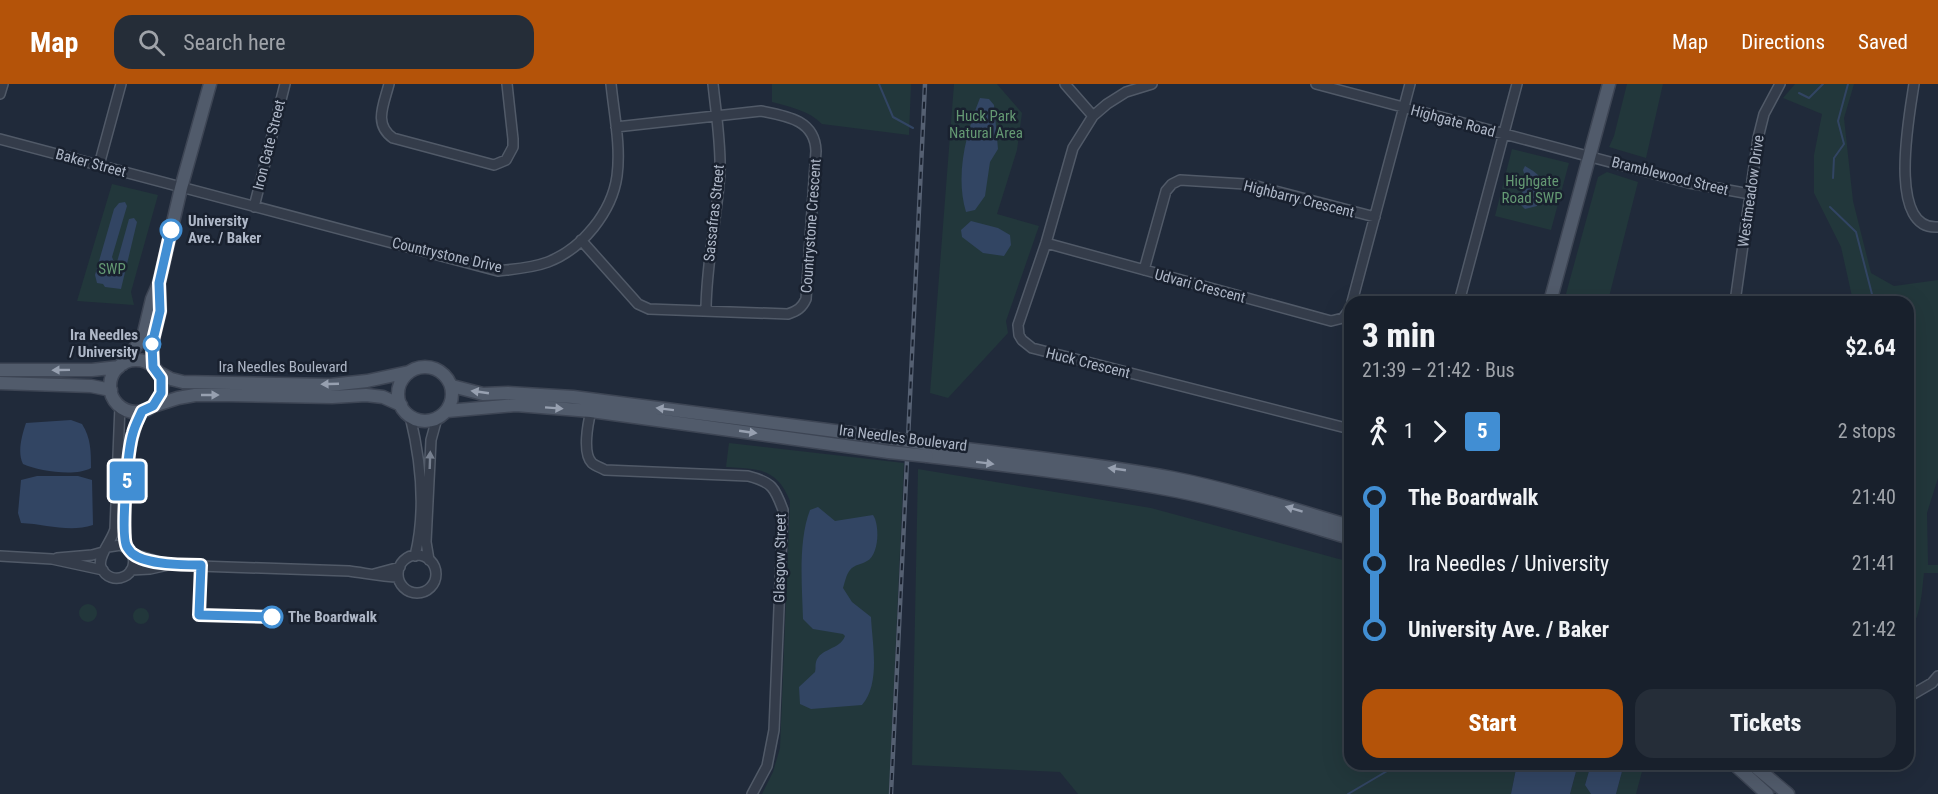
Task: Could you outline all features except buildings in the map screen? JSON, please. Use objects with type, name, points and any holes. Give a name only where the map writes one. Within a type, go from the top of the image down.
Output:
[{"type":"main road","points":[[159,283],[160,311],[152,344],[155,369],[162,386],[161,393],[147,409],[134,412],[120,406],[111,390],[111,382],[143,337],[210,84]]},
{"type":"main road","points":[[1552,296],[1609,84]]},
{"type":"main road","points":[[0,370],[92,370],[139,360],[155,369]]},
{"type":"main road","points":[[416,368],[434,368],[448,378],[452,386],[451,403],[442,414],[424,421],[410,416],[400,405],[398,396],[402,379],[416,368]]},
{"type":"main road","name":"Ira Needles Boulevard","points":[[155,369],[171,379],[183,382],[330,385],[367,381],[409,372]]},
{"type":"main road","points":[[0,382],[91,386],[111,390]]},
{"type":"main road","name":"Ira Needles Boulevard","points":[[452,386],[483,394],[518,393],[573,397],[889,438],[928,450],[1177,491],[1250,508],[1344,536]]},
{"type":"main road","name":"Ira Needles Boulevard","points":[[147,409],[178,398],[195,395],[332,397],[366,395],[383,397],[400,405]]},
{"type":"main road","name":"Ira Needles Boulevard","points":[[442,414],[516,405],[591,411],[889,452],[928,450],[1127,470],[1260,499],[1344,524]]},
{"type":"main road","points":[[1741,770],[1767,794]]},
{"type":"main road","points":[[1759,770],[1788,794]]},
{"type":"street","points":[[0,94],[3,84]]},
{"type":"street","points":[[99,165],[120,84]]},
{"type":"street","name":"Iron Gate Street","points":[[254,207],[285,84]]},
{"type":"street","points":[[389,84],[381,118],[386,133],[393,138],[494,165],[506,160],[513,147],[507,84]]},
{"type":"street","name":"Countrystone Drive","points":[[182,188],[498,271],[524,269],[550,261],[581,240],[594,228],[604,212],[617,177],[618,155],[611,84]]},
{"type":"street","name":"Sassafras Street","points":[[706,311],[708,261],[720,173],[713,84]]},
{"type":"street","points":[[1065,84],[1094,116]]},
{"type":"street","name":"Huck Crescent","points":[[1152,84],[1126,92],[1107,104],[1094,116],[1073,148],[1046,243],[1018,325],[1019,335],[1026,345],[1043,351],[1344,427]]},
{"type":"street","name":"Highgate Road","points":[[1316,84],[1503,135],[1590,156]]},
{"type":"street","points":[[1354,296],[1410,84]]},
{"type":"street","points":[[1461,296],[1517,84]]},
{"type":"street","points":[[1766,84],[1777,88]]},
{"type":"street","points":[[1914,84],[1906,140],[1905,181],[1909,200],[1918,221],[1938,227]]},
{"type":"street","name":"Westmeadow Drive","points":[[1737,296],[1762,122],[1777,88]]},
{"type":"street","name":"Countrystone Crescent","points":[[581,240],[638,304],[649,309],[788,314],[802,307],[807,292],[816,140],[812,132],[803,124],[774,113],[761,111],[616,127]]},
{"type":"street","name":"Baker Street","points":[[0,139],[182,188]]},
{"type":"street","name":"Bramblewood Street","points":[[1590,156],[1689,183],[1750,194]]},
{"type":"street","name":"Highbarry Crescent","points":[[1144,270],[1166,191],[1179,180],[1245,184],[1375,217]]},
{"type":"street","name":"Udvari Crescent","points":[[1046,243],[1331,321],[1344,317]]},
{"type":"street","points":[[120,406],[115,529],[100,561],[103,570],[110,577],[125,576],[132,570],[170,565],[398,577]]},
{"type":"street","points":[[132,570],[134,560],[129,550],[124,514],[128,455],[133,432],[147,409]]},
{"type":"street","name":"Glasgow Street","points":[[591,411],[587,426],[587,453],[592,463],[605,470],[748,476],[761,479],[776,490],[783,510],[774,730],[767,766],[752,794]]},
{"type":"street","points":[[429,560],[415,556],[408,558],[400,567],[398,577],[408,591],[424,592],[432,585],[435,577],[426,542],[430,440],[442,414]]},
{"type":"street","points":[[410,416],[416,439],[421,483],[418,544],[415,556]]},
{"type":"street","points":[[52,560],[92,555],[118,544],[170,565]]},
{"type":"street","points":[[0,556],[52,560],[103,570]]},
{"type":"street","points":[[374,574],[400,567]]},
{"type":"street","points":[[1914,694],[1932,683],[1938,676]]},
{"type":"green space","points":[[772,84],[911,84],[909,135],[822,124],[805,112],[772,102]]},
{"type":"green space","name":"Huck Park Natural Area","points":[[954,84],[997,84],[1022,113],[1017,150],[997,214],[1039,226],[1006,321],[1008,333],[948,398],[930,393]]},
{"type":"green space","points":[[1627,84],[1663,84],[1646,158],[1609,147]]},
{"type":"green space","points":[[1795,84],[1854,84],[1844,118],[1853,201],[1871,273],[1894,286],[1938,280],[1938,478],[1927,513],[1928,565],[1938,565],[1938,573],[1924,573],[1914,623],[1914,296],[1852,296],[1841,247],[1814,193],[1814,155],[1822,114],[1783,98]]},
{"type":"green space","name":"Highgate Road SWP","points":[[1512,149],[1569,163],[1551,230],[1495,216]]},
{"type":"green space","points":[[1607,172],[1638,182],[1609,296],[1565,296],[1598,177]]},
{"type":"green space","name":"SWP","points":[[112,184],[158,195],[131,292],[134,305],[77,301]]},
{"type":"green space","points":[[729,443],[904,463],[889,794],[762,794],[773,772],[780,748],[790,501],[779,482],[766,472],[726,467]]},
{"type":"green space","points":[[918,469],[1151,508],[1344,560],[1344,770],[1516,770],[1511,794],[1078,794],[1060,772],[912,765]]},
{"type":"green space","points":[[88,604],[94,607],[97,613],[94,619],[88,622],[82,619],[79,613],[82,607]]},
{"type":"green space","points":[[138,608],[144,608],[149,616],[147,622],[138,624],[133,619],[133,613]]},
{"type":"green space","points":[[1576,770],[1589,770],[1585,785],[1591,794],[1570,794]]},
{"type":"green space","points":[[1622,770],[1642,770],[1636,794],[1616,794]]},
{"type":"water","points":[[980,98],[989,99],[994,105],[998,149],[990,162],[985,196],[975,210],[966,212],[962,169],[970,125]]},
{"type":"water","points":[[1525,166],[1538,174],[1542,187],[1537,206],[1525,209],[1519,203],[1526,180],[1523,170]]},
{"type":"water","points":[[125,202],[127,206],[112,257],[114,262],[117,262],[129,219],[134,218],[137,222],[121,289],[105,287],[97,283],[95,275],[114,209],[119,203]]},
{"type":"water","points":[[971,221],[998,228],[1010,235],[1011,245],[1004,256],[983,253],[962,237],[961,230]]},
{"type":"water","points":[[71,420],[82,424],[87,435],[91,451],[91,468],[67,473],[38,469],[23,464],[20,449],[26,423]]},
{"type":"water","points":[[37,476],[78,476],[92,480],[93,525],[66,528],[21,523],[18,513],[21,480]]},
{"type":"water","points":[[818,507],[835,521],[873,515],[877,526],[874,553],[867,561],[850,570],[843,588],[852,602],[871,617],[874,650],[872,686],[862,705],[811,709],[800,704],[799,687],[815,672],[818,657],[839,644],[845,636],[813,629],[803,619],[804,535],[810,510]]},
{"type":"water","points":[[1516,770],[1576,770],[1570,794],[1511,794]]},
{"type":"water","points":[[1589,770],[1622,770],[1616,794],[1591,794],[1585,785]]},
{"type":"waterway","points":[[879,84],[893,117],[913,128]]},
{"type":"waterway","points":[[1799,93],[1809,98],[1823,84]]},
{"type":"waterway","points":[[1833,178],[1834,158],[1844,144],[1838,121],[1848,84]]},
{"type":"waterway","points":[[1830,207],[1856,232],[1872,296]]},
{"type":"waterway","points":[[1348,794],[1389,770]]},
{"type":"railway","points":[[891,794],[925,84]]},
{"type":"bus line","name":"5","points":[[171,230],[159,283],[160,311],[152,344],[153,367],[161,378],[162,386],[158,400],[153,406],[142,411],[133,432],[128,455],[124,514],[126,547],[133,554],[170,565],[201,565],[199,615],[272,617]]},
{"type":"place","name":"University Ave. / Baker","points":[[171,230]]},
{"type":"place","name":"Ira Needles / University","points":[[152,344]]},
{"type":"place","name":"The Boardwalk","points":[[272,617]]}]
